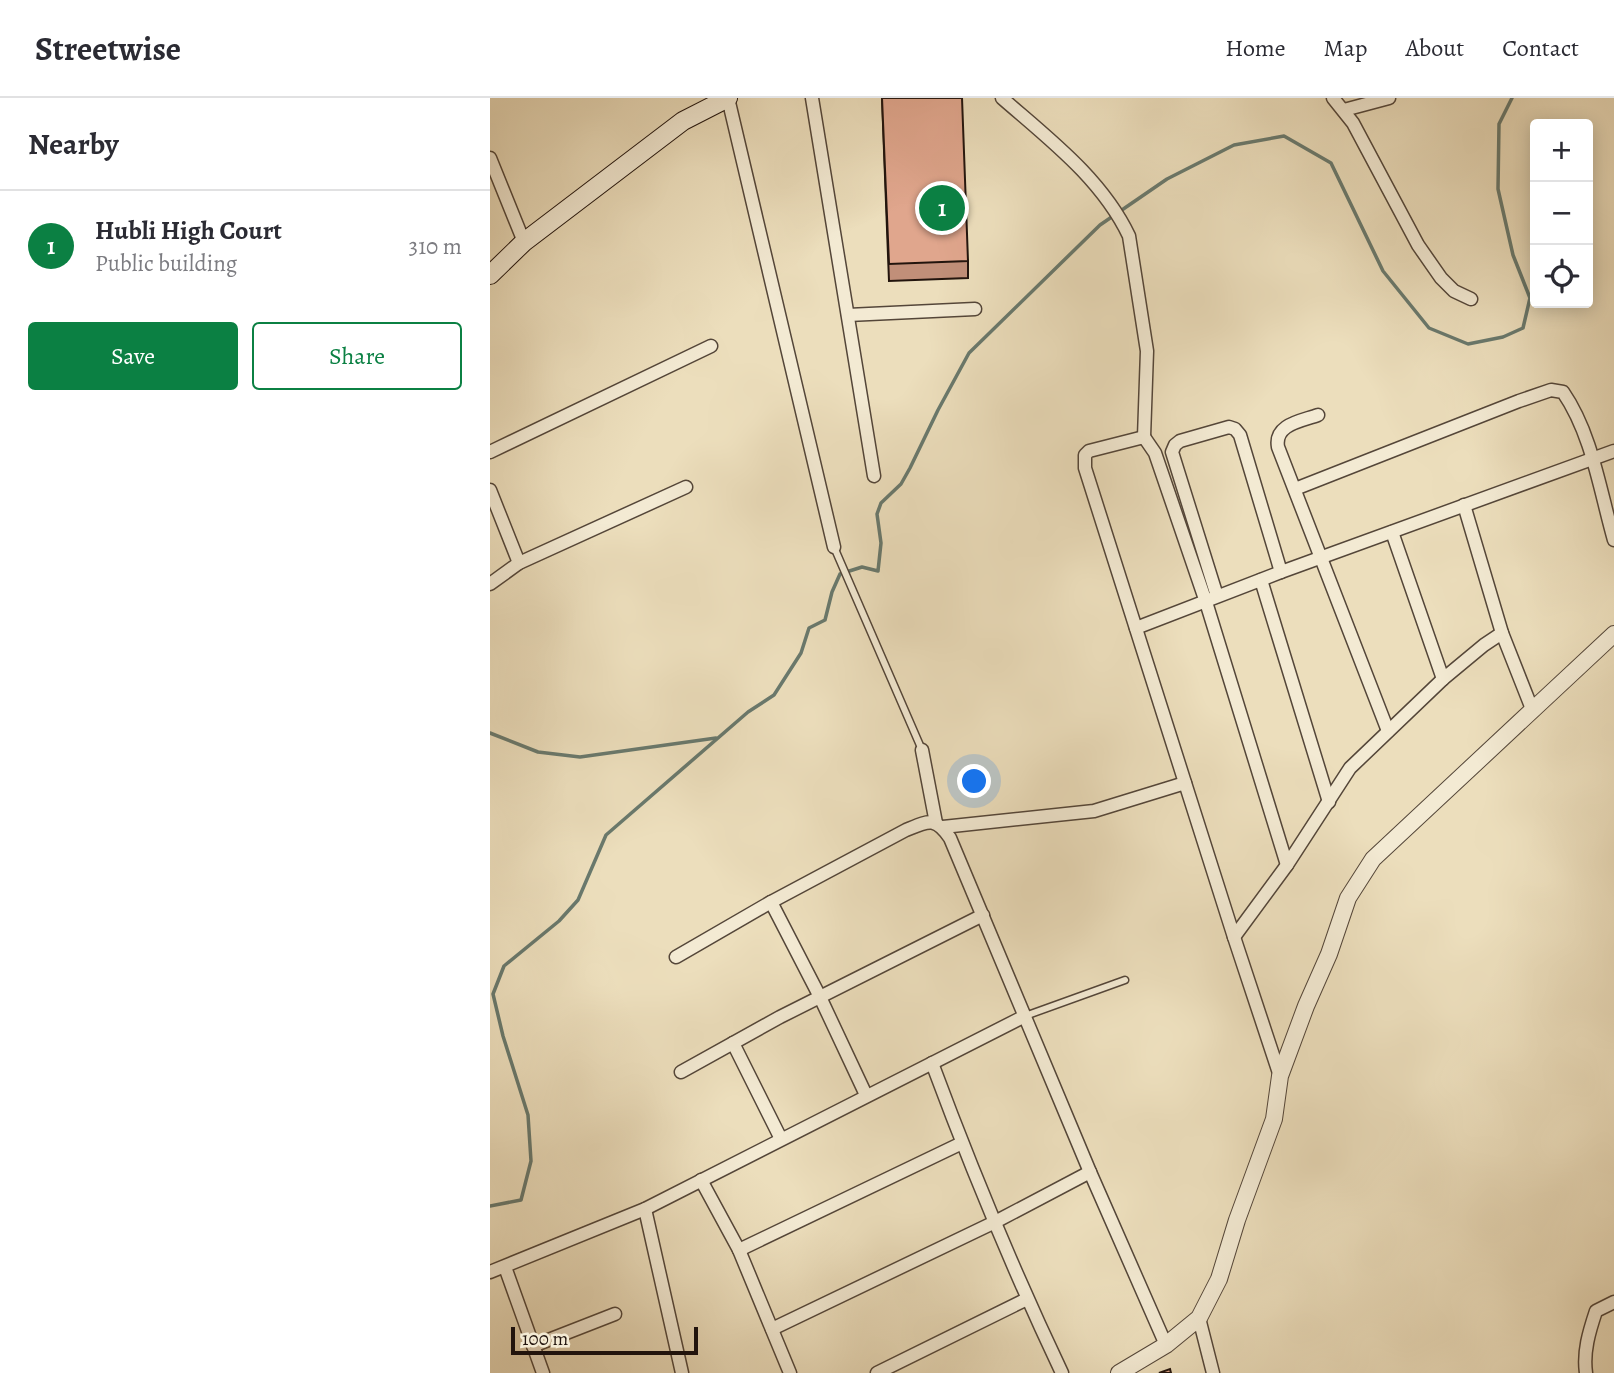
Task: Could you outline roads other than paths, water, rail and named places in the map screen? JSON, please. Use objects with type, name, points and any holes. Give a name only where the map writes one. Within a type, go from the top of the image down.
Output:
[{"type":"main road","points":[[490,275],[524,242],[683,121],[700,104],[728,98]]},
{"type":"street","points":[[728,98],[834,547]]},
{"type":"street","points":[[812,98],[874,476]]},
{"type":"street","points":[[1002,98],[1083,170],[1124,225],[1133,251],[1147,351],[1144,438],[1155,453],[1205,601],[1287,865]]},
{"type":"street","points":[[1334,98],[1344,110],[1418,245],[1447,284],[1454,291],[1471,299]]},
{"type":"street","points":[[1344,110],[1390,98]]},
{"type":"street","points":[[490,158],[494,181],[524,242]]},
{"type":"street","points":[[848,314],[975,310]]},
{"type":"street","points":[[490,452],[711,346]]},
{"type":"street","points":[[1295,489],[1551,390],[1563,392],[1573,406],[1614,540]]},
{"type":"street","points":[[1318,415],[1287,426],[1276,438],[1388,731]]},
{"type":"street","points":[[1217,596],[1172,452],[1180,441],[1229,427],[1240,435],[1281,572]]},
{"type":"street","points":[[1144,438],[1096,448],[1085,455],[1084,461],[1280,1076]]},
{"type":"street","points":[[1136,628],[1281,572],[1614,451]]},
{"type":"street","points":[[490,584],[519,563],[687,487]]},
{"type":"street","points":[[490,490],[519,563]]},
{"type":"street","points":[[1464,505],[1502,633],[1532,709]]},
{"type":"street","points":[[1392,532],[1443,679]]},
{"type":"street","points":[[1261,580],[1329,802]]},
{"type":"street","points":[[1234,937],[1287,865],[1349,768],[1443,679],[1502,633]]},
{"type":"street","points":[[1119,1373],[1166,1345],[1199,1318],[1219,1279],[1237,1220],[1274,1119],[1280,1076],[1329,954],[1348,898],[1373,859],[1614,634]]},
{"type":"street","points":[[922,750],[939,825],[950,838],[1090,1172],[1166,1345]]},
{"type":"street","points":[[676,957],[771,902],[926,822],[939,825],[1094,811],[1185,783]]},
{"type":"street","points":[[771,902],[866,1095]]},
{"type":"street","points":[[681,1072],[820,997],[983,915]]},
{"type":"street","points":[[490,1272],[645,1209],[1025,1016]]},
{"type":"street","points":[[733,1043],[781,1139]]},
{"type":"street","points":[[932,1063],[1027,1299],[1062,1373]]},
{"type":"street","points":[[740,1250],[962,1143]]},
{"type":"street","points":[[772,1329],[995,1222],[1090,1172]]},
{"type":"street","points":[[701,1180],[740,1250],[790,1373]]},
{"type":"street","points":[[645,1209],[682,1373]]},
{"type":"street","points":[[505,1267],[543,1373]]},
{"type":"street","points":[[877,1373],[1027,1299]]},
{"type":"street","points":[[1586,1373],[1584,1361],[1596,1311],[1614,1302]]},
{"type":"street","points":[[533,1346],[615,1314]]},
{"type":"street","points":[[1199,1318],[1213,1373]]},
{"type":"lane","points":[[834,547],[922,750]]},
{"type":"lane","points":[[1025,1016],[1125,980]]},
{"type":"waterway","points":[[490,1206],[521,1200],[531,1161],[528,1115],[493,994],[504,966],[559,921],[578,900],[606,835],[748,712],[774,695],[801,653],[809,628],[825,620],[840,574],[862,567],[878,571],[881,543],[877,514],[881,503],[901,484],[969,353],[1100,225],[1167,179],[1234,145],[1284,136],[1331,163],[1383,271],[1429,328],[1468,344],[1503,337],[1523,328],[1530,298],[1513,255],[1498,189],[1499,124],[1512,98]]},
{"type":"waterway","points":[[490,733],[538,752],[580,757],[716,738]]},
{"type":"place","name":"Hubli High Court","points":[[942,208]]}]
